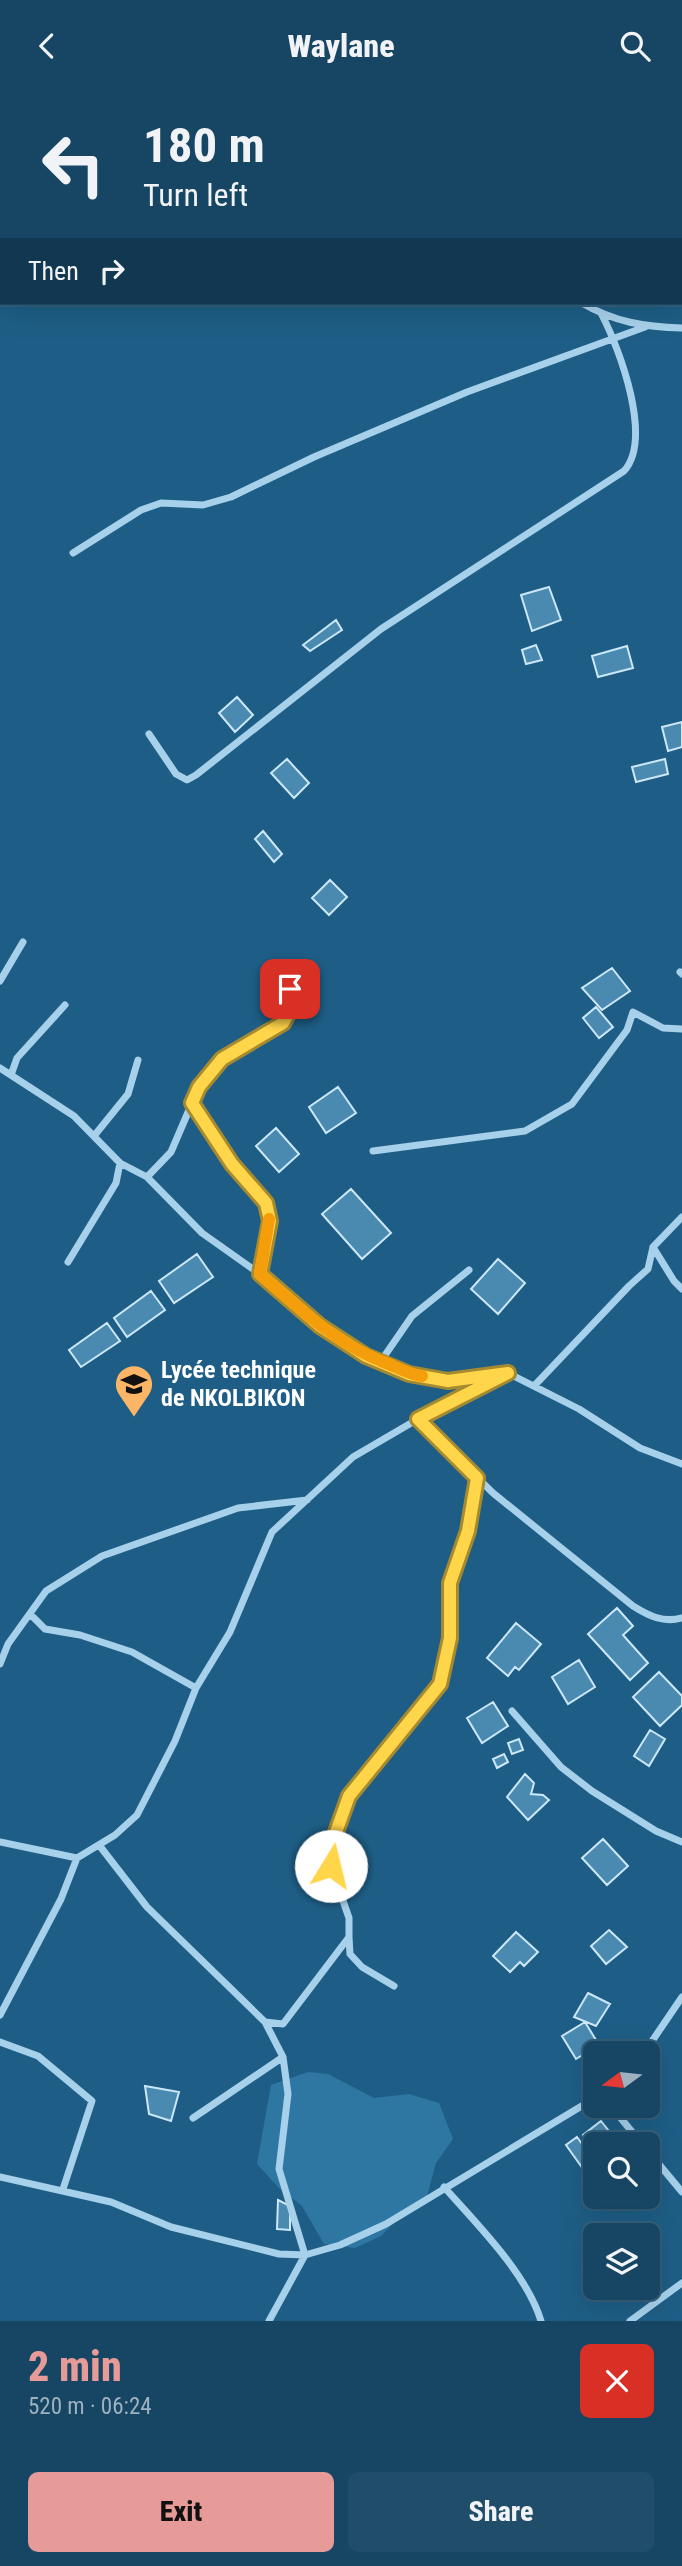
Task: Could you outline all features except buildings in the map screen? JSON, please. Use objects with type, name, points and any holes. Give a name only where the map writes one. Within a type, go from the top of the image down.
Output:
[{"type":"street","points":[[585,305],[602,315],[645,327],[682,328]]},
{"type":"street","points":[[149,734],[176,774],[187,780],[381,629],[624,471],[635,454],[636,434],[630,395],[614,338],[602,315]]},
{"type":"street","points":[[73,553],[141,510],[161,503],[203,505],[231,497],[314,457],[467,392],[645,327]]},
{"type":"street","points":[[0,981],[23,942]]},
{"type":"street","points":[[147,1177],[171,1152],[199,1087],[222,1059],[283,1023],[292,1007],[290,989]]},
{"type":"street","points":[[11,1075],[17,1058],[65,1005]]},
{"type":"street","points":[[373,1151],[525,1131],[572,1104],[627,1030],[633,1012],[663,1028],[682,1029]]},
{"type":"street","points":[[94,1136],[128,1094],[138,1060]]},
{"type":"street","points":[[0,1068],[74,1116],[120,1163],[147,1177],[202,1233],[260,1274],[320,1326],[366,1356],[409,1374],[448,1381],[508,1373],[535,1385],[640,1448],[682,1464]]},
{"type":"street","points":[[192,1103],[232,1164],[266,1203],[270,1221],[260,1274]]},
{"type":"street","points":[[68,1262],[116,1183],[120,1163]]},
{"type":"street","points":[[535,1385],[648,1269],[653,1247],[682,1217]]},
{"type":"street","points":[[653,1247],[682,1289]]},
{"type":"street","points":[[381,1361],[412,1316],[469,1270]]},
{"type":"street","points":[[0,2015],[61,1899],[77,1858],[99,1845],[137,1815],[175,1741],[196,1688],[229,1632],[272,1532],[353,1457],[418,1419],[508,1373]]},
{"type":"street","points":[[418,1419],[477,1478],[633,1606],[652,1618],[672,1621],[682,1618]]},
{"type":"street","points":[[394,1986],[362,1968],[350,1954],[349,1918],[331,1866],[330,1849],[349,1796],[440,1684],[450,1638],[450,1583],[468,1531],[477,1478]]},
{"type":"street","points":[[0,1664],[8,1644],[46,1591],[102,1556],[238,1508],[308,1500]]},
{"type":"street","points":[[30,1614],[45,1629],[80,1635],[132,1651],[196,1688]]},
{"type":"street","points":[[512,1711],[561,1767],[592,1791],[656,1831],[682,1842]]},
{"type":"street","points":[[0,1842],[77,1858]]},
{"type":"street","points":[[99,1845],[147,1907],[265,2022],[283,2057],[288,2094],[279,2169],[305,2255],[269,2321]]},
{"type":"street","points":[[265,2022],[284,2024],[349,1937]]},
{"type":"street","points":[[652,2041],[682,1997]]},
{"type":"street","points":[[0,2042],[38,2056],[92,2101],[63,2189]]},
{"type":"street","points":[[192,2118],[283,2057]]},
{"type":"street","points":[[0,2177],[63,2189],[111,2202],[171,2227],[279,2254],[305,2255],[340,2245],[386,2224],[583,2105]]},
{"type":"street","points":[[621,2118],[632,2132]]},
{"type":"street","points":[[660,2165],[682,2192]]},
{"type":"street","points":[[444,2187],[507,2262],[531,2297],[541,2321]]},
{"type":"street","points":[[630,2321],[682,2283]]},
{"type":"shaded area","points":[[308,2072],[328,2074],[374,2098],[409,2094],[439,2103],[453,2139],[436,2163],[427,2196],[405,2211],[381,2236],[355,2248],[324,2244],[302,2206],[279,2188],[257,2164],[271,2085]]},
{"type":"slow traffic","points":[[269,1219],[260,1274],[320,1326],[366,1356],[409,1374],[422,1376]]},
{"type":"place","name":"Lycée technique de NKOLBIKON","points":[[134,1418]]},
{"type":"route","points":[[290,989],[292,1007],[283,1023],[222,1059],[199,1087],[192,1103],[232,1164],[266,1203],[270,1221],[260,1274],[320,1326],[366,1356],[409,1374],[448,1381],[508,1373],[418,1419],[477,1478],[468,1531],[450,1583],[450,1638],[440,1684],[349,1796],[330,1849],[331,1866]]}]
